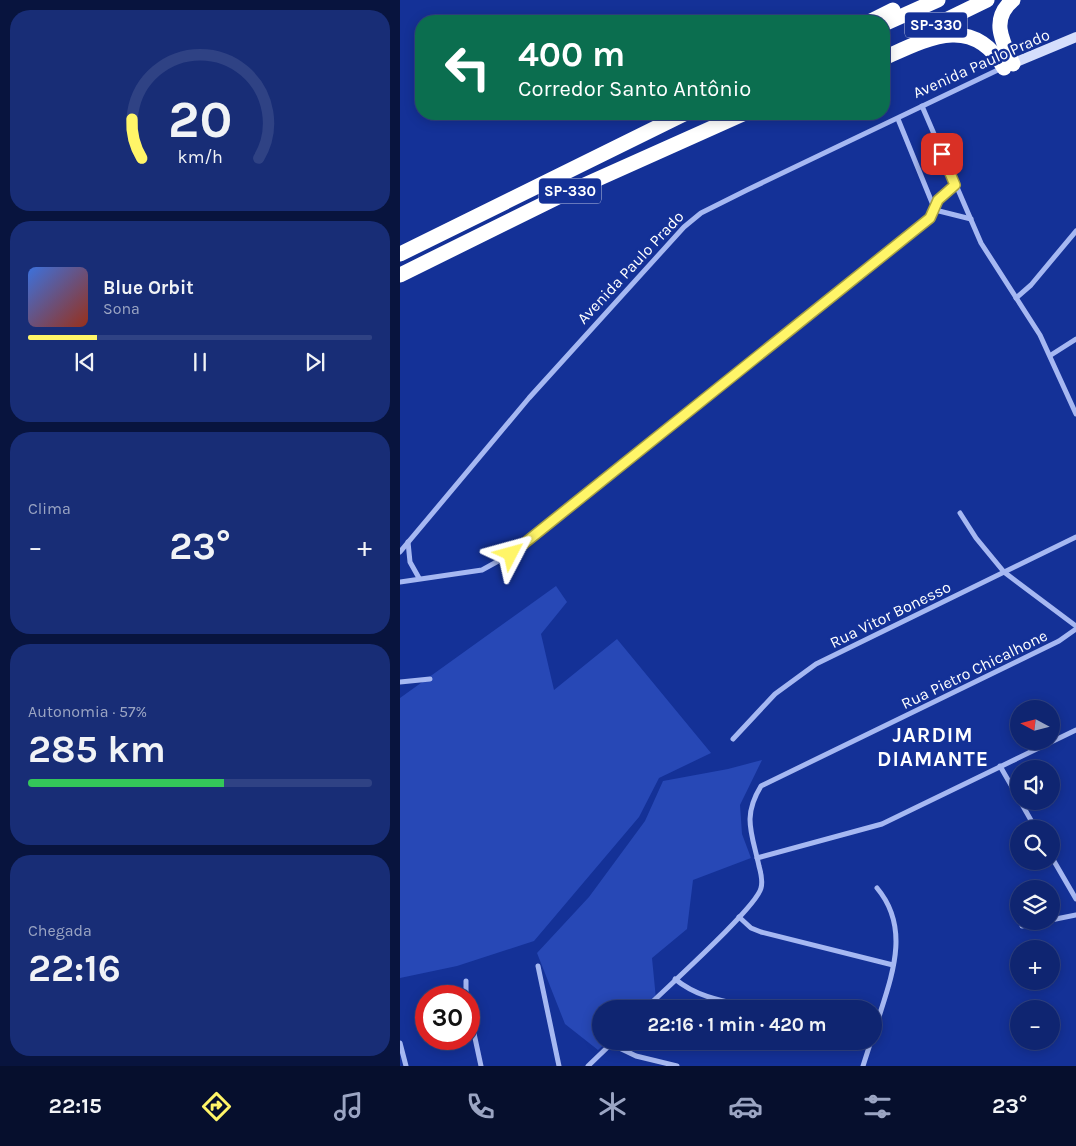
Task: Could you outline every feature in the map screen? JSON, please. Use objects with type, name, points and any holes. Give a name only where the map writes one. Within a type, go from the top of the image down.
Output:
[{"type":"highway","points":[[883,15],[913,0]]},
{"type":"highway","name":"SP-330","points":[[890,21],[938,0]]},
{"type":"highway","name":"SP-330","points":[[890,47],[988,0]]},
{"type":"highway","points":[[1008,66],[998,22],[1002,13],[1013,0]]},
{"type":"highway","points":[[890,55],[929,37],[952,34],[976,40],[987,46],[1008,66]]},
{"type":"highway","name":"SP-330","points":[[400,254],[672,120]]},
{"type":"highway","name":"SP-330","points":[[400,275],[586,184],[730,120]]},
{"type":"street","name":"Avenida Paulo Prado","points":[[400,552],[529,398],[684,227],[701,214],[922,106],[1076,37]]},
{"type":"street","points":[[922,106],[955,185],[989,258],[1051,355],[1076,414]]},
{"type":"street","points":[[898,119],[935,210]]},
{"type":"street","points":[[400,582],[482,570],[511,554],[930,218],[938,200],[955,185]]},
{"type":"street","points":[[935,210],[971,219]]},
{"type":"street","points":[[1016,298],[1031,285],[1076,232]]},
{"type":"street","points":[[1051,355],[1076,339]]},
{"type":"street","points":[[960,513],[976,538],[1004,572],[1076,628]]},
{"type":"street","name":"Rua Vitor Bonesso","points":[[733,739],[774,694],[799,674],[1076,536]]},
{"type":"street","points":[[408,541],[410,562],[419,578]]},
{"type":"street","name":"Rua Pietro Chicalhone","points":[[654,1000],[739,917],[762,886],[748,823],[752,801],[761,786],[1059,641],[1076,628]]},
{"type":"street","points":[[400,682],[430,679]]},
{"type":"street","points":[[757,858],[882,824],[1076,730]]},
{"type":"street","points":[[1000,766],[1010,784]]},
{"type":"street","points":[[1059,870],[1076,899]]},
{"type":"street","points":[[877,888],[889,906],[896,923],[897,941],[893,965],[882,1004]]},
{"type":"street","points":[[1060,918],[1076,915]]},
{"type":"street","points":[[739,917],[751,928],[761,932],[893,965]]},
{"type":"street","points":[[538,966],[559,1066]]},
{"type":"street","points":[[675,979],[693,992],[721,1000]]},
{"type":"street","points":[[400,1043],[406,1066]]},
{"type":"street","points":[[478,1050],[481,1066]]},
{"type":"street","points":[[588,1066],[604,1050]]},
{"type":"street","points":[[626,1050],[636,1056],[678,1066]]},
{"type":"street","points":[[864,1066],[868,1050]]},
{"type":"shaded area","points":[[556,586],[567,602],[541,634],[554,690],[617,639],[711,753],[659,778],[639,817],[534,941],[457,966],[400,978],[400,698]]},
{"type":"shaded area","points":[[762,760],[740,805],[742,834],[751,858],[693,880],[687,929],[652,958],[656,999],[592,1000],[592,1045],[565,1024],[537,953],[589,897],[645,821],[663,781],[728,769]]},
{"type":"district","name":"JARDIM DIAMANTE","points":[[933,747]]},
{"type":"route","points":[[511,554],[698,402],[930,218],[938,200],[955,185],[942,154]]}]
